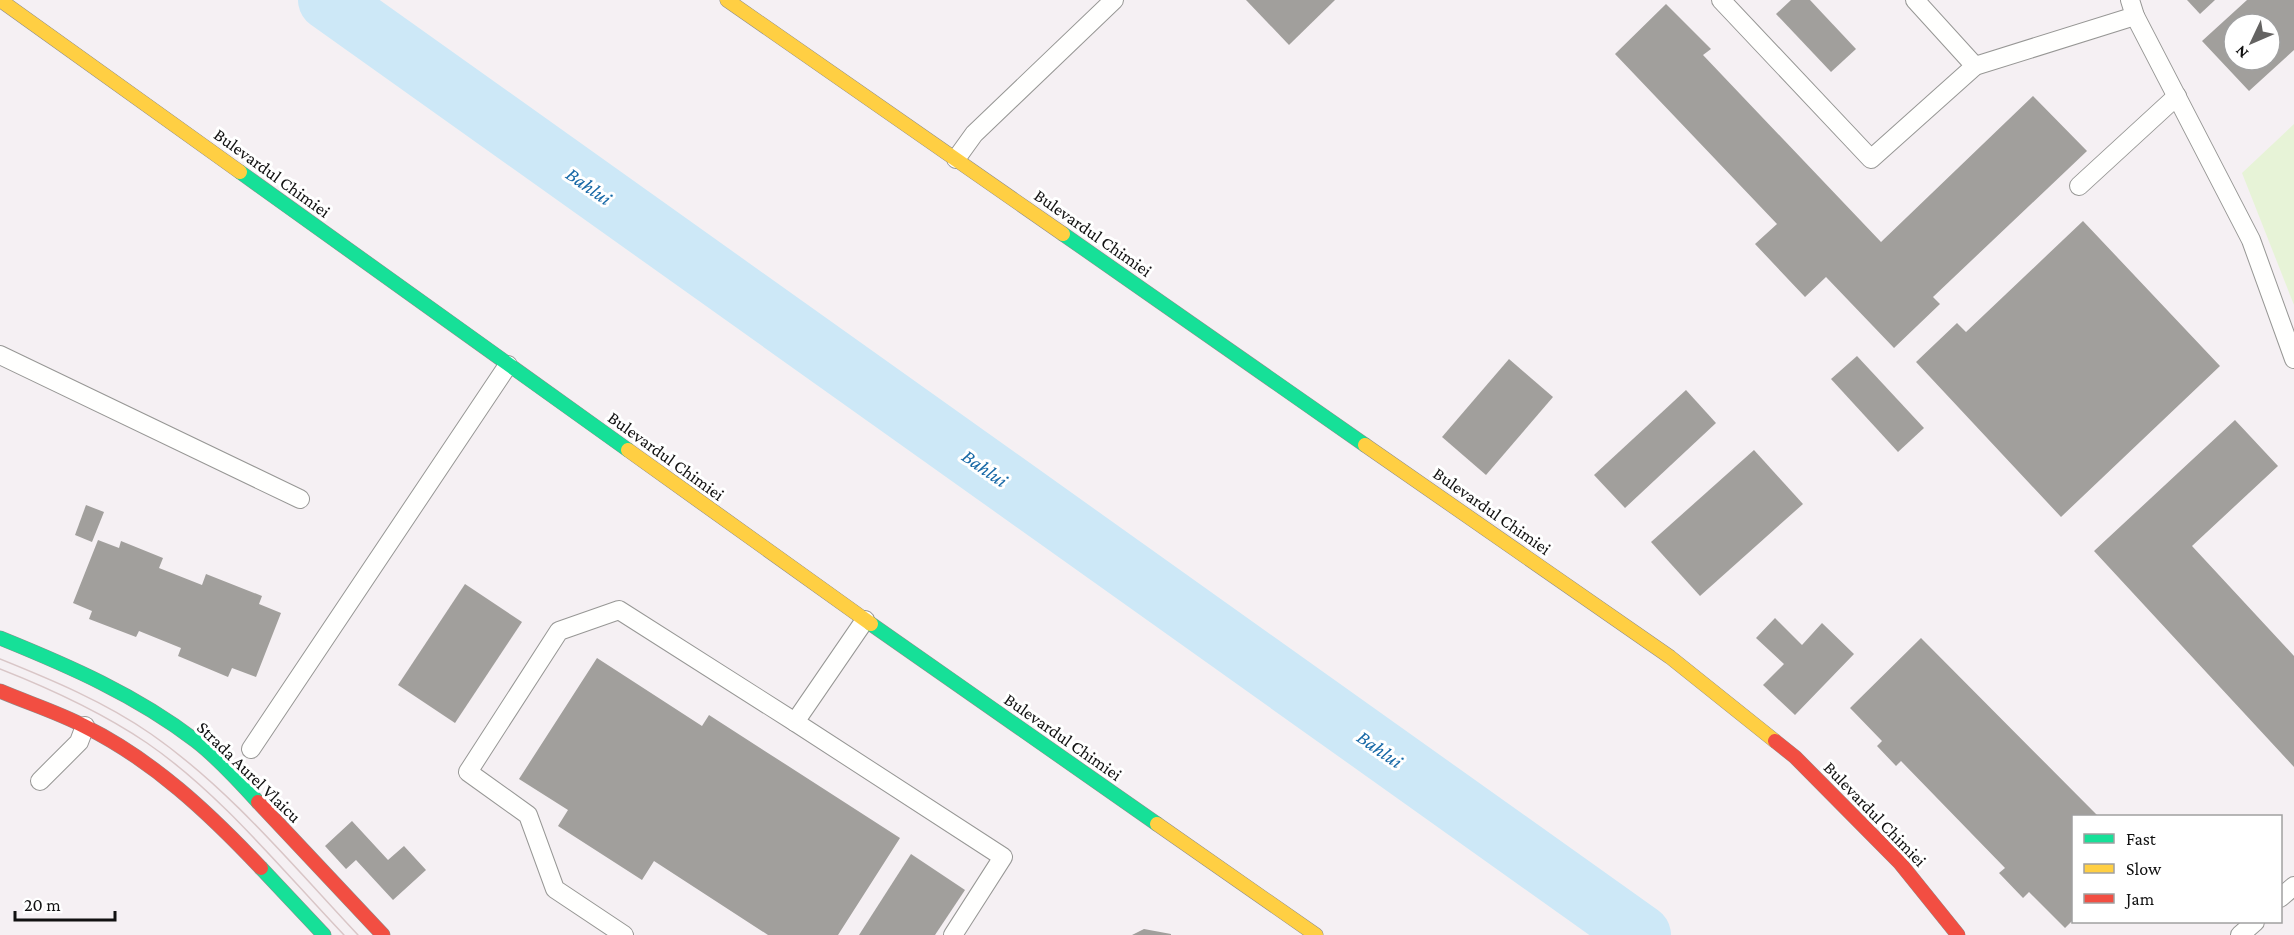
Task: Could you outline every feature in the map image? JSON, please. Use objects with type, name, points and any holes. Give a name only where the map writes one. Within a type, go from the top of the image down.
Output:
[{"type":"street","name":"Bulevardul Chimiei","points":[[0,0],[865,620],[1316,935]]},
{"type":"street","name":"Bulevardul Chimiei","points":[[727,0],[1670,657],[1795,757],[1900,863],[1958,935]]},
{"type":"street","name":"Strada Aurel Vlaicu","points":[[0,638],[78,670],[139,702],[197,742],[243,786],[383,935]]},
{"type":"street","points":[[0,692],[85,726],[179,787],[213,818],[324,935]]},
{"type":"lane","points":[[956,159],[974,135],[1114,0]]},
{"type":"lane","points":[[1721,0],[1871,159],[1976,66],[2132,8],[2251,240],[2294,359]]},
{"type":"lane","points":[[1915,0],[1976,66]]},
{"type":"lane","points":[[2079,186],[2176,96]]},
{"type":"lane","points":[[0,355],[300,499]]},
{"type":"lane","points":[[251,749],[508,365]]},
{"type":"lane","points":[[624,935],[555,889],[528,815],[468,772],[559,632],[619,610],[1003,857],[953,935]]},
{"type":"lane","points":[[795,722],[865,620]]},
{"type":"lane","points":[[40,782],[79,742],[85,726]]},
{"type":"lane","points":[[2282,896],[2294,886]]},
{"type":"lane","points":[[2240,935],[2253,923]]},
{"type":"shaded area","points":[[0,0],[2294,0],[2294,935],[0,935]]},
{"type":"green space","points":[[2294,124],[2294,305],[2242,173]]},
{"type":"building","points":[[1246,0],[1335,0],[1289,45]]},
{"type":"building","points":[[1791,0],[1810,0],[1856,49],[1831,72],[1776,14]]},
{"type":"building","points":[[2187,0],[2215,0],[2200,14]]},
{"type":"building","points":[[2247,0],[2294,0],[2294,50],[2282,61],[2282,12],[2234,12]]},
{"type":"building","points":[[1666,4],[1711,49],[1703,55],[1881,242],[2033,96],[2087,151],[1933,297],[1940,304],[1894,348],[1826,277],[1805,297],[1755,244],[1777,224],[1615,54]]},
{"type":"building","points":[[2222,23],[2222,62],[2202,41]]},
{"type":"building","points":[[2231,72],[2270,72],[2249,91]]},
{"type":"building","points":[[2083,221],[2220,366],[2061,517],[1916,362],[1957,323],[1966,332]]},
{"type":"building","points":[[1857,356],[1924,428],[1898,452],[1831,379]]},
{"type":"building","points":[[1509,359],[1553,397],[1486,475],[1442,437]]},
{"type":"building","points":[[1686,390],[1716,423],[1625,508],[1594,475]]},
{"type":"building","points":[[2235,420],[2278,466],[2192,546],[2294,656],[2294,767],[2094,551]]},
{"type":"building","points":[[1754,450],[1803,504],[1700,596],[1651,542]]},
{"type":"building","points":[[86,505],[104,512],[92,542],[75,535]]},
{"type":"building","points":[[98,540],[119,548],[121,541],[163,558],[159,568],[202,585],[206,574],[262,596],[259,604],[281,613],[256,677],[232,668],[228,677],[178,656],[181,648],[139,631],[136,637],[89,619],[92,611],[73,603]]},
{"type":"building","points":[[465,584],[522,622],[455,723],[398,685]]},
{"type":"building","points":[[1775,618],[1802,645],[1822,623],[1854,654],[1795,715],[1763,685],[1784,664],[1756,638]]},
{"type":"building","points":[[1921,638],[2097,815],[2072,815],[2072,921],[2065,928],[2029,892],[2023,898],[1999,873],[2005,868],[1901,761],[1896,766],[1877,746],[1882,741],[1850,708]]},
{"type":"building","points":[[597,658],[702,726],[709,715],[900,838],[838,935],[768,935],[654,861],[642,880],[558,826],[568,810],[519,779]]},
{"type":"building","points":[[352,821],[388,860],[404,846],[426,870],[393,900],[356,860],[346,869],[325,846]]},
{"type":"building","points":[[911,854],[965,890],[935,935],[859,935]]},
{"type":"building","points":[[1144,929],[1171,934],[1171,935],[1132,935]]},
{"type":"waterway","name":"Bahlui","points":[[328,0],[1641,935]]},
{"type":"tram line","points":[[0,659],[97,702],[133,722],[180,756],[208,779],[260,829],[358,935]]},
{"type":"tram line","points":[[0,669],[94,711],[147,743],[174,763],[250,834],[344,935]]},
{"type":"traffic: fast","points":[[240,172],[628,450]]},
{"type":"traffic: fast","points":[[1063,234],[1365,445]]},
{"type":"traffic: fast","points":[[871,624],[1157,824]]},
{"type":"traffic: fast","points":[[0,638],[77,671],[150,709],[204,748],[258,802]]},
{"type":"traffic: fast","points":[[261,868],[324,935]]},
{"type":"traffic: slow","points":[[0,0],[240,172]]},
{"type":"traffic: slow","points":[[727,0],[1063,234]]},
{"type":"traffic: slow","points":[[1365,445],[1670,657],[1775,741]]},
{"type":"traffic: slow","points":[[628,450],[871,624]]},
{"type":"traffic: slow","points":[[1157,824],[1316,935]]},
{"type":"traffic: jam","points":[[0,691],[74,721],[157,771],[221,827],[261,868]]},
{"type":"traffic: jam","points":[[1775,741],[1795,757],[1900,863],[1958,935]]},
{"type":"traffic: jam","points":[[258,802],[383,935]]}]
